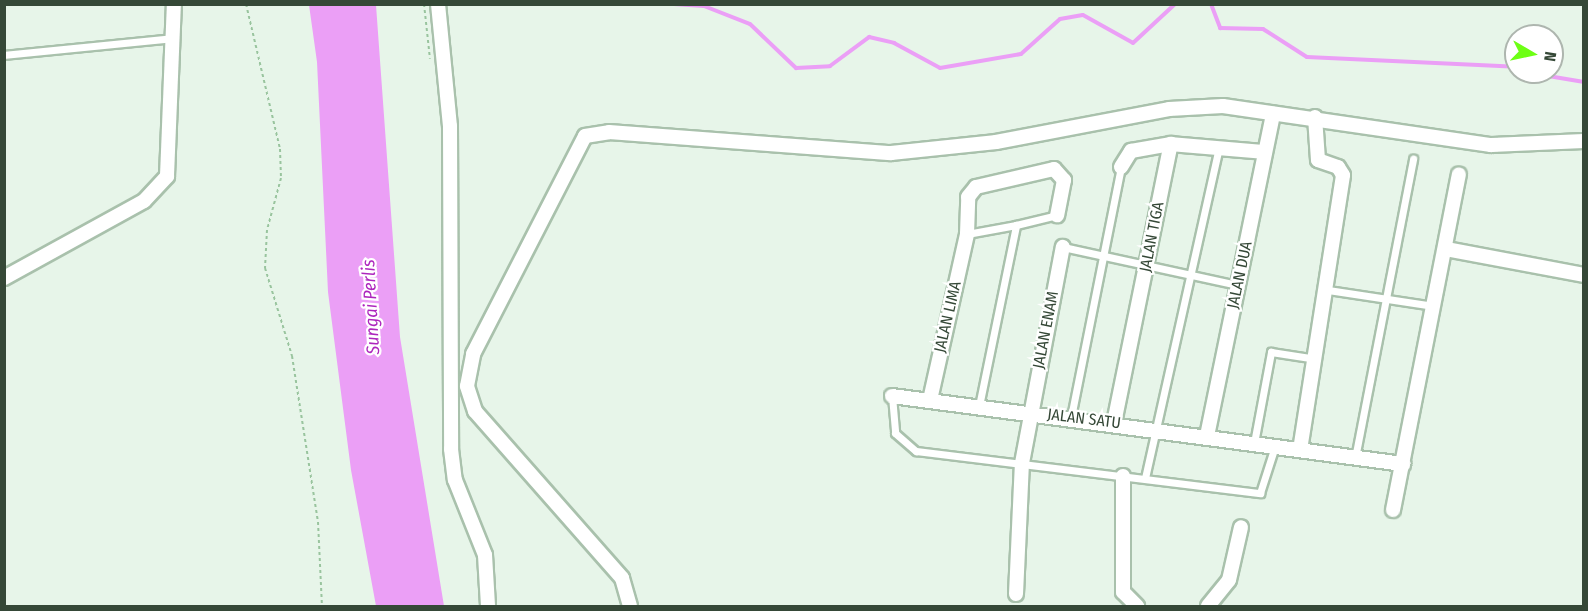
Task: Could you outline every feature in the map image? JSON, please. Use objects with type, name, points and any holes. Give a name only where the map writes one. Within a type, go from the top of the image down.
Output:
[{"type":"street","points":[[4,278],[157,191],[170,159],[175,38],[174,4]]},
{"type":"street","points":[[438,4],[450,126],[451,449],[455,480],[485,555],[488,606]]},
{"type":"street","points":[[630,606],[622,578],[543,494],[469,399],[473,354],[585,136],[609,132],[891,153],[996,142],[1168,109],[1222,105],[1273,114],[1315,117],[1491,145],[1584,141]]},
{"type":"street","name":"JALAN DUA","points":[[1207,436],[1273,114]]},
{"type":"street","points":[[1300,450],[1328,290],[1343,175],[1338,167],[1318,160],[1315,117]]},
{"type":"street","points":[[1121,167],[1131,151],[1171,144],[1219,146],[1265,152]]},
{"type":"street","name":"JALAN TIGA","points":[[1114,423],[1171,144]]},
{"type":"street","points":[[967,234],[968,197],[976,187],[1054,170],[1064,180],[1057,215]]},
{"type":"street","points":[[1393,510],[1459,174]]},
{"type":"street","name":"JALAN LIMA","points":[[930,400],[967,234]]},
{"type":"street","name":"JALAN ENAM","points":[[1016,594],[1022,463],[1029,412],[1063,247]]},
{"type":"street","points":[[1446,249],[1584,275]]},
{"type":"street","name":"JALAN SATU","points":[[892,396],[1071,417],[1403,464]]},
{"type":"street","points":[[1123,476],[1124,592],[1137,606]]},
{"type":"street","points":[[1208,606],[1229,580],[1241,527]]},
{"type":"lane","points":[[4,55],[175,38]]},
{"type":"lane","points":[[1145,478],[1219,146]]},
{"type":"lane","points":[[1355,458],[1413,159]]},
{"type":"lane","points":[[1071,417],[1121,167]]},
{"type":"lane","points":[[967,234],[1057,215]]},
{"type":"lane","points":[[979,406],[1016,225]]},
{"type":"lane","points":[[1063,247],[1238,285]]},
{"type":"lane","points":[[1328,290],[1434,306]]},
{"type":"lane","points":[[1254,443],[1271,352],[1316,358]]},
{"type":"lane","points":[[892,396],[895,433],[916,451],[1260,493],[1275,446]]},
{"type":"path","points":[[246,4],[280,149],[264,268],[292,356],[318,522],[322,606]]},
{"type":"water","name":"Sungai Perlis","points":[[309,5],[376,5],[400,337],[444,606],[376,606],[351,470],[328,292],[317,62]]},
{"type":"waterway","points":[[674,4],[704,6],[750,24],[796,68],[830,66],[869,37],[894,43],[940,68],[1021,54],[1060,19],[1083,15],[1133,43],[1175,4]]},
{"type":"waterway","points":[[1211,4],[1220,28],[1263,29],[1307,57],[1504,66]]},
{"type":"waterway","points":[[1564,79],[1584,82]]}]
